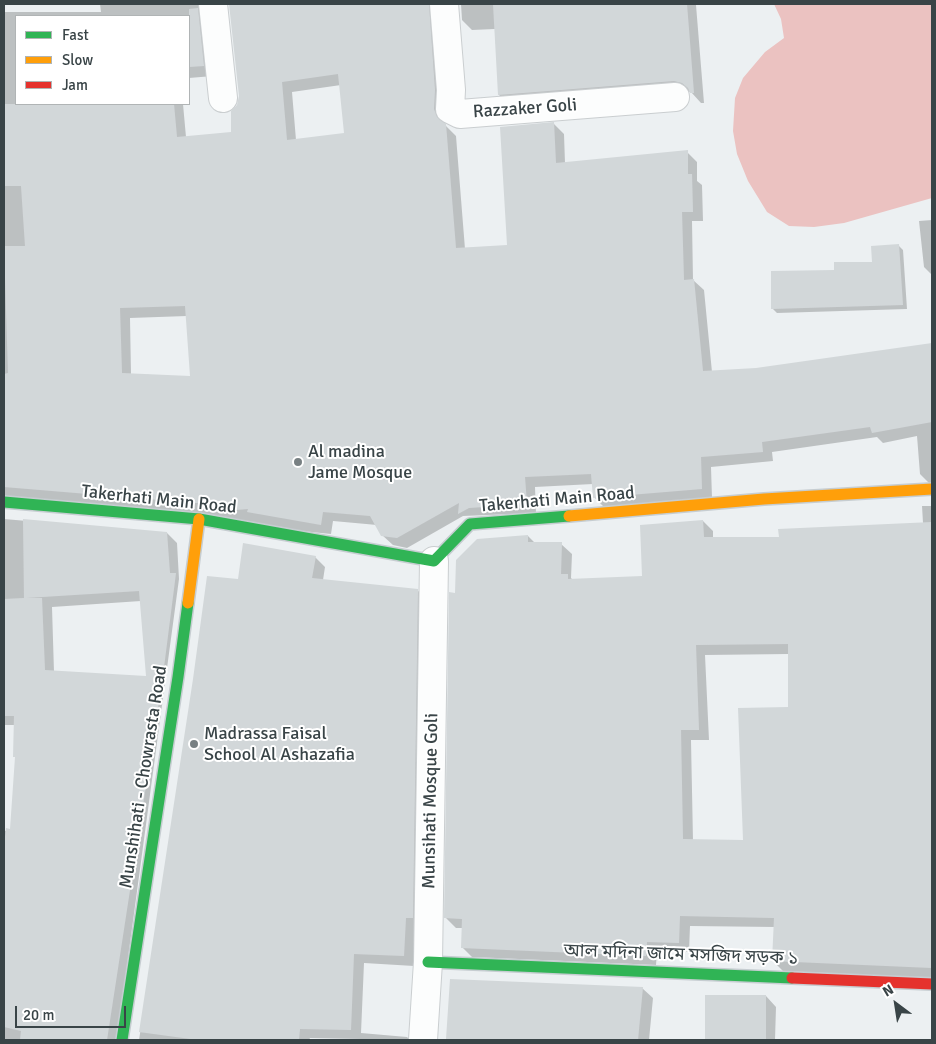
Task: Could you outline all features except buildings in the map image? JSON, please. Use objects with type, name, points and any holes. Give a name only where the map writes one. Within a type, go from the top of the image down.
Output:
[{"type":"street","points":[[213,4],[223,98]]},
{"type":"street","name":"Razzaker Goli","points":[[444,4],[451,90],[450,108],[460,114],[675,97]]},
{"type":"street","name":"Takerhati Main Road","points":[[4,502],[199,519],[434,561],[470,524],[764,499],[927,489]]},
{"type":"street","name":"Munshihati - Chowrasta Road","points":[[122,1040],[178,677],[199,519]]},
{"type":"street","name":"Munsihati Mosque Goli","points":[[423,1040],[428,962],[434,561]]},
{"type":"street","name":"আল মদিনা জামে মসজিদ সড়ক ১","points":[[428,962],[932,984]]},
{"type":"shaded area","points":[[774,4],[932,4],[932,198],[844,223],[814,227],[789,226],[767,212],[748,181],[737,154],[733,131],[735,98],[743,78],[765,52],[784,38],[781,19]]},
{"type":"traffic: fast","points":[[4,502],[199,519],[434,561],[470,524],[569,516]]},
{"type":"traffic: fast","points":[[122,1040],[188,603]]},
{"type":"traffic: fast","points":[[428,962],[792,978]]},
{"type":"traffic: slow","points":[[569,516],[764,499],[932,489]]},
{"type":"traffic: slow","points":[[188,603],[199,519]]},
{"type":"traffic: jam","points":[[792,978],[932,984]]},
{"type":"place","name":"Al madina Jame Mosque","points":[[298,462]]},
{"type":"place","name":"Madrassa Faisal School Al Ashazafia","points":[[194,744]]}]
